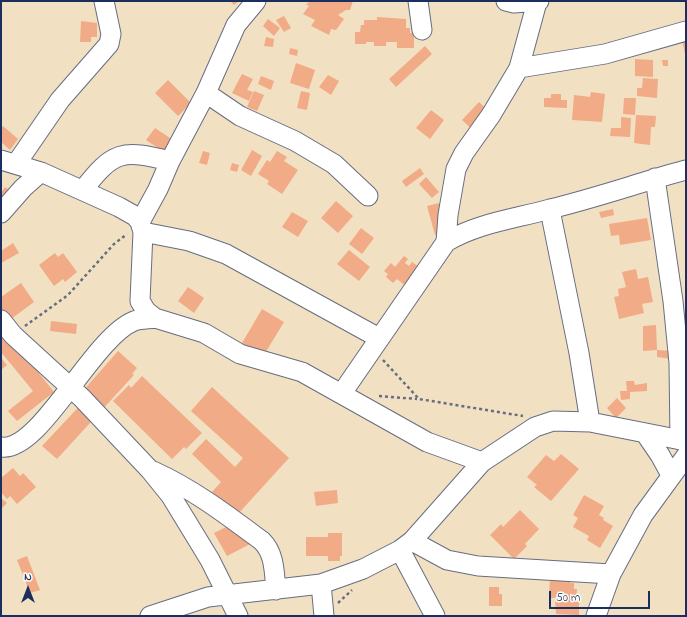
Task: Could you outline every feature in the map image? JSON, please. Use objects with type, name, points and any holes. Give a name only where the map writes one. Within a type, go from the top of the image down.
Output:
[{"type":"street","points":[[104,1],[111,34],[109,44],[8,162],[42,172],[83,190],[139,224],[226,254],[376,342]]},
{"type":"street","points":[[133,322],[140,301],[139,224],[206,93],[236,25],[256,1]]},
{"type":"street","points":[[418,1],[422,30]]},
{"type":"street","points":[[446,242],[448,215],[456,169],[464,153],[491,115],[519,68],[538,2],[514,3],[506,1]]},
{"type":"street","points":[[519,68],[605,54],[686,30]]},
{"type":"street","points":[[206,93],[240,116],[295,141],[334,164],[368,196]]},
{"type":"street","points":[[83,190],[99,169],[113,158],[120,155],[148,155],[170,161]]},
{"type":"street","points":[[347,396],[376,342],[446,242],[460,234],[483,225],[550,210],[686,170]]},
{"type":"street","points":[[1,213],[23,188],[42,172]]},
{"type":"street","points":[[596,616],[611,574],[643,515],[671,475],[684,446],[673,300],[655,178]]},
{"type":"street","points":[[550,210],[590,422]]},
{"type":"street","points":[[140,301],[146,311],[155,318],[204,333],[240,354],[302,372],[427,442],[482,462]]},
{"type":"street","points":[[1,448],[27,438],[44,421],[70,386],[104,346],[133,322],[155,318]]},
{"type":"street","points":[[1,320],[13,335],[70,386],[150,470],[171,496],[210,560],[229,595],[238,616]]},
{"type":"street","points":[[150,616],[191,602],[222,595],[321,584],[363,569],[406,546],[482,462],[535,427],[553,421],[590,422],[645,433],[684,446]]},
{"type":"street","points":[[645,433],[671,475]]},
{"type":"street","points":[[150,470],[172,479],[206,499],[262,541],[269,548],[272,558],[276,590]]},
{"type":"street","points":[[406,546],[447,560],[478,566],[611,574]]},
{"type":"street","points":[[406,546],[435,616]]},
{"type":"street","points":[[321,584],[324,616]]},
{"type":"path","points":[[13,335],[68,295],[114,244],[139,224]]},
{"type":"path","points":[[376,342],[395,375],[419,400]]},
{"type":"path","points":[[347,396],[366,394],[389,398],[419,400],[553,421]]},
{"type":"path","points":[[324,616],[350,593],[363,569]]},
{"type":"building","points":[[230,1],[239,1],[234,5]]},
{"type":"building","points":[[311,1],[353,1],[350,10],[346,10],[338,15],[344,19],[336,30],[331,29],[329,35],[311,26],[315,20],[303,14],[309,6],[306,4]]},
{"type":"building","points":[[284,16],[291,28],[284,32],[276,20]]},
{"type":"building","points":[[377,17],[406,19],[406,28],[410,28],[410,33],[414,33],[414,48],[397,48],[397,42],[386,42],[386,46],[374,46],[374,42],[355,44],[355,32],[360,32],[361,25],[364,25],[364,20],[377,20]]},
{"type":"building","points":[[268,19],[280,28],[274,36],[263,26]]},
{"type":"building","points":[[81,21],[97,23],[97,37],[91,37],[91,42],[80,42]]},
{"type":"building","points":[[266,37],[274,39],[273,47],[264,46]]},
{"type":"building","points":[[686,39],[686,54],[685,54],[682,40]]},
{"type":"building","points":[[425,46],[432,54],[396,87],[389,79]]},
{"type":"building","points":[[290,48],[298,50],[297,56],[289,54]]},
{"type":"building","points":[[635,59],[653,60],[653,77],[635,76]]},
{"type":"building","points":[[662,60],[668,60],[668,66],[663,66]]},
{"type":"building","points":[[296,63],[315,70],[309,89],[290,83]]},
{"type":"building","points":[[242,74],[253,79],[247,90],[253,92],[249,101],[232,93]]},
{"type":"building","points":[[328,75],[339,81],[331,95],[319,87]]},
{"type":"building","points":[[261,76],[274,81],[271,90],[258,84]]},
{"type":"building","points":[[643,78],[658,79],[657,98],[637,96],[637,88],[642,88]]},
{"type":"building","points":[[168,80],[191,103],[178,116],[155,93]]},
{"type":"building","points":[[254,91],[264,95],[257,111],[247,107]]},
{"type":"building","points":[[301,91],[310,93],[307,110],[297,108]]},
{"type":"building","points":[[591,92],[605,94],[602,122],[572,120],[574,95],[590,97]]},
{"type":"building","points":[[551,94],[561,94],[561,100],[567,100],[567,108],[544,107],[544,98],[551,98]]},
{"type":"building","points":[[624,98],[636,98],[635,115],[623,114]]},
{"type":"building","points":[[479,102],[491,113],[474,131],[462,120]]},
{"type":"building","points":[[431,110],[444,120],[430,139],[416,128]]},
{"type":"building","points":[[636,115],[656,116],[655,127],[651,127],[650,145],[634,143]]},
{"type":"building","points":[[621,117],[631,118],[630,137],[610,136],[611,128],[621,128]]},
{"type":"building","points":[[3,126],[18,139],[10,150],[1,142],[1,129]]},
{"type":"building","points":[[155,128],[173,140],[164,152],[146,140]]},
{"type":"building","points":[[252,150],[262,156],[251,176],[241,170]]},
{"type":"building","points":[[203,151],[210,153],[207,165],[199,163]]},
{"type":"building","points":[[277,151],[287,157],[284,161],[298,170],[282,194],[267,184],[269,181],[258,174],[267,160],[270,162]]},
{"type":"building","points":[[232,163],[239,165],[237,172],[230,170]]},
{"type":"building","points":[[420,168],[424,174],[406,187],[402,181]]},
{"type":"building","points":[[426,177],[439,192],[432,198],[419,184]]},
{"type":"building","points":[[5,187],[11,191],[1,207],[1,193]]},
{"type":"building","points":[[336,201],[353,216],[338,233],[321,218]]},
{"type":"building","points":[[439,203],[446,233],[435,235],[427,206]]},
{"type":"building","points":[[613,209],[614,215],[601,218],[599,212]]},
{"type":"building","points":[[292,212],[308,221],[298,237],[282,227]]},
{"type":"building","points":[[647,218],[651,240],[620,245],[619,235],[611,236],[609,224]]},
{"type":"building","points":[[361,228],[374,238],[362,254],[349,244]]},
{"type":"building","points":[[13,243],[19,253],[1,263],[1,251]]},
{"type":"building","points":[[349,250],[370,267],[359,281],[337,264]]},
{"type":"building","points":[[55,253],[58,257],[63,253],[77,272],[65,282],[63,279],[54,286],[39,265]]},
{"type":"building","points":[[404,256],[408,259],[405,263],[409,266],[412,262],[419,267],[407,287],[397,279],[393,283],[386,277],[388,274],[384,271],[391,263],[395,267]]},
{"type":"building","points":[[636,269],[638,279],[648,277],[653,302],[642,304],[644,313],[619,319],[614,297],[619,296],[618,289],[626,287],[622,272]]},
{"type":"building","points":[[21,283],[34,302],[7,322],[1,314],[1,297]]},
{"type":"building","points":[[188,287],[204,298],[194,313],[178,301]]},
{"type":"building","points":[[262,309],[284,322],[264,355],[242,343]]},
{"type":"building","points":[[51,321],[77,324],[76,334],[50,331]]},
{"type":"building","points":[[656,325],[657,350],[643,351],[643,326]]},
{"type":"building","points":[[7,333],[54,392],[17,421],[8,411],[33,391],[1,352],[1,338]]},
{"type":"building","points":[[657,350],[672,351],[672,359],[657,357]]},
{"type":"building","points":[[118,351],[137,368],[132,374],[134,375],[57,459],[42,446],[88,397],[82,392]]},
{"type":"building","points":[[1,358],[7,365],[1,370]]},
{"type":"building","points":[[142,376],[202,433],[186,449],[184,447],[172,459],[113,401],[129,385],[131,388]]},
{"type":"building","points":[[626,381],[634,381],[635,385],[647,383],[647,391],[630,392],[630,399],[621,400],[620,391],[627,391]]},
{"type":"building","points":[[212,387],[289,458],[238,514],[212,492],[221,482],[192,454],[206,439],[235,467],[243,458],[191,411]]},
{"type":"building","points":[[617,398],[626,408],[616,418],[607,408]]},
{"type":"building","points":[[561,454],[579,469],[551,501],[534,487],[537,485],[527,477],[546,455],[554,461]]},
{"type":"building","points":[[13,468],[20,476],[23,473],[36,487],[17,504],[10,496],[7,499],[1,492],[1,478]]},
{"type":"building","points":[[337,490],[338,503],[316,506],[314,492]]},
{"type":"building","points":[[584,495],[604,506],[599,515],[604,518],[603,520],[613,526],[600,548],[587,540],[589,536],[573,527],[578,518],[573,515]]},
{"type":"building","points":[[1,498],[7,503],[2,508],[1,507]]},
{"type":"building","points":[[520,510],[539,529],[525,544],[527,546],[514,559],[490,535],[501,524],[503,527]]},
{"type":"building","points":[[244,518],[256,541],[227,556],[214,533]]},
{"type":"building","points":[[328,533],[342,533],[342,556],[340,556],[340,561],[328,561],[328,556],[306,556],[306,537],[328,537]]},
{"type":"building","points":[[27,556],[40,590],[30,593],[17,560]]},
{"type":"building","points":[[550,575],[571,576],[570,583],[574,583],[574,589],[577,589],[576,600],[579,600],[579,615],[556,614],[555,598],[549,598]]},
{"type":"building","points":[[489,587],[499,587],[499,594],[502,594],[502,606],[489,606]]}]
